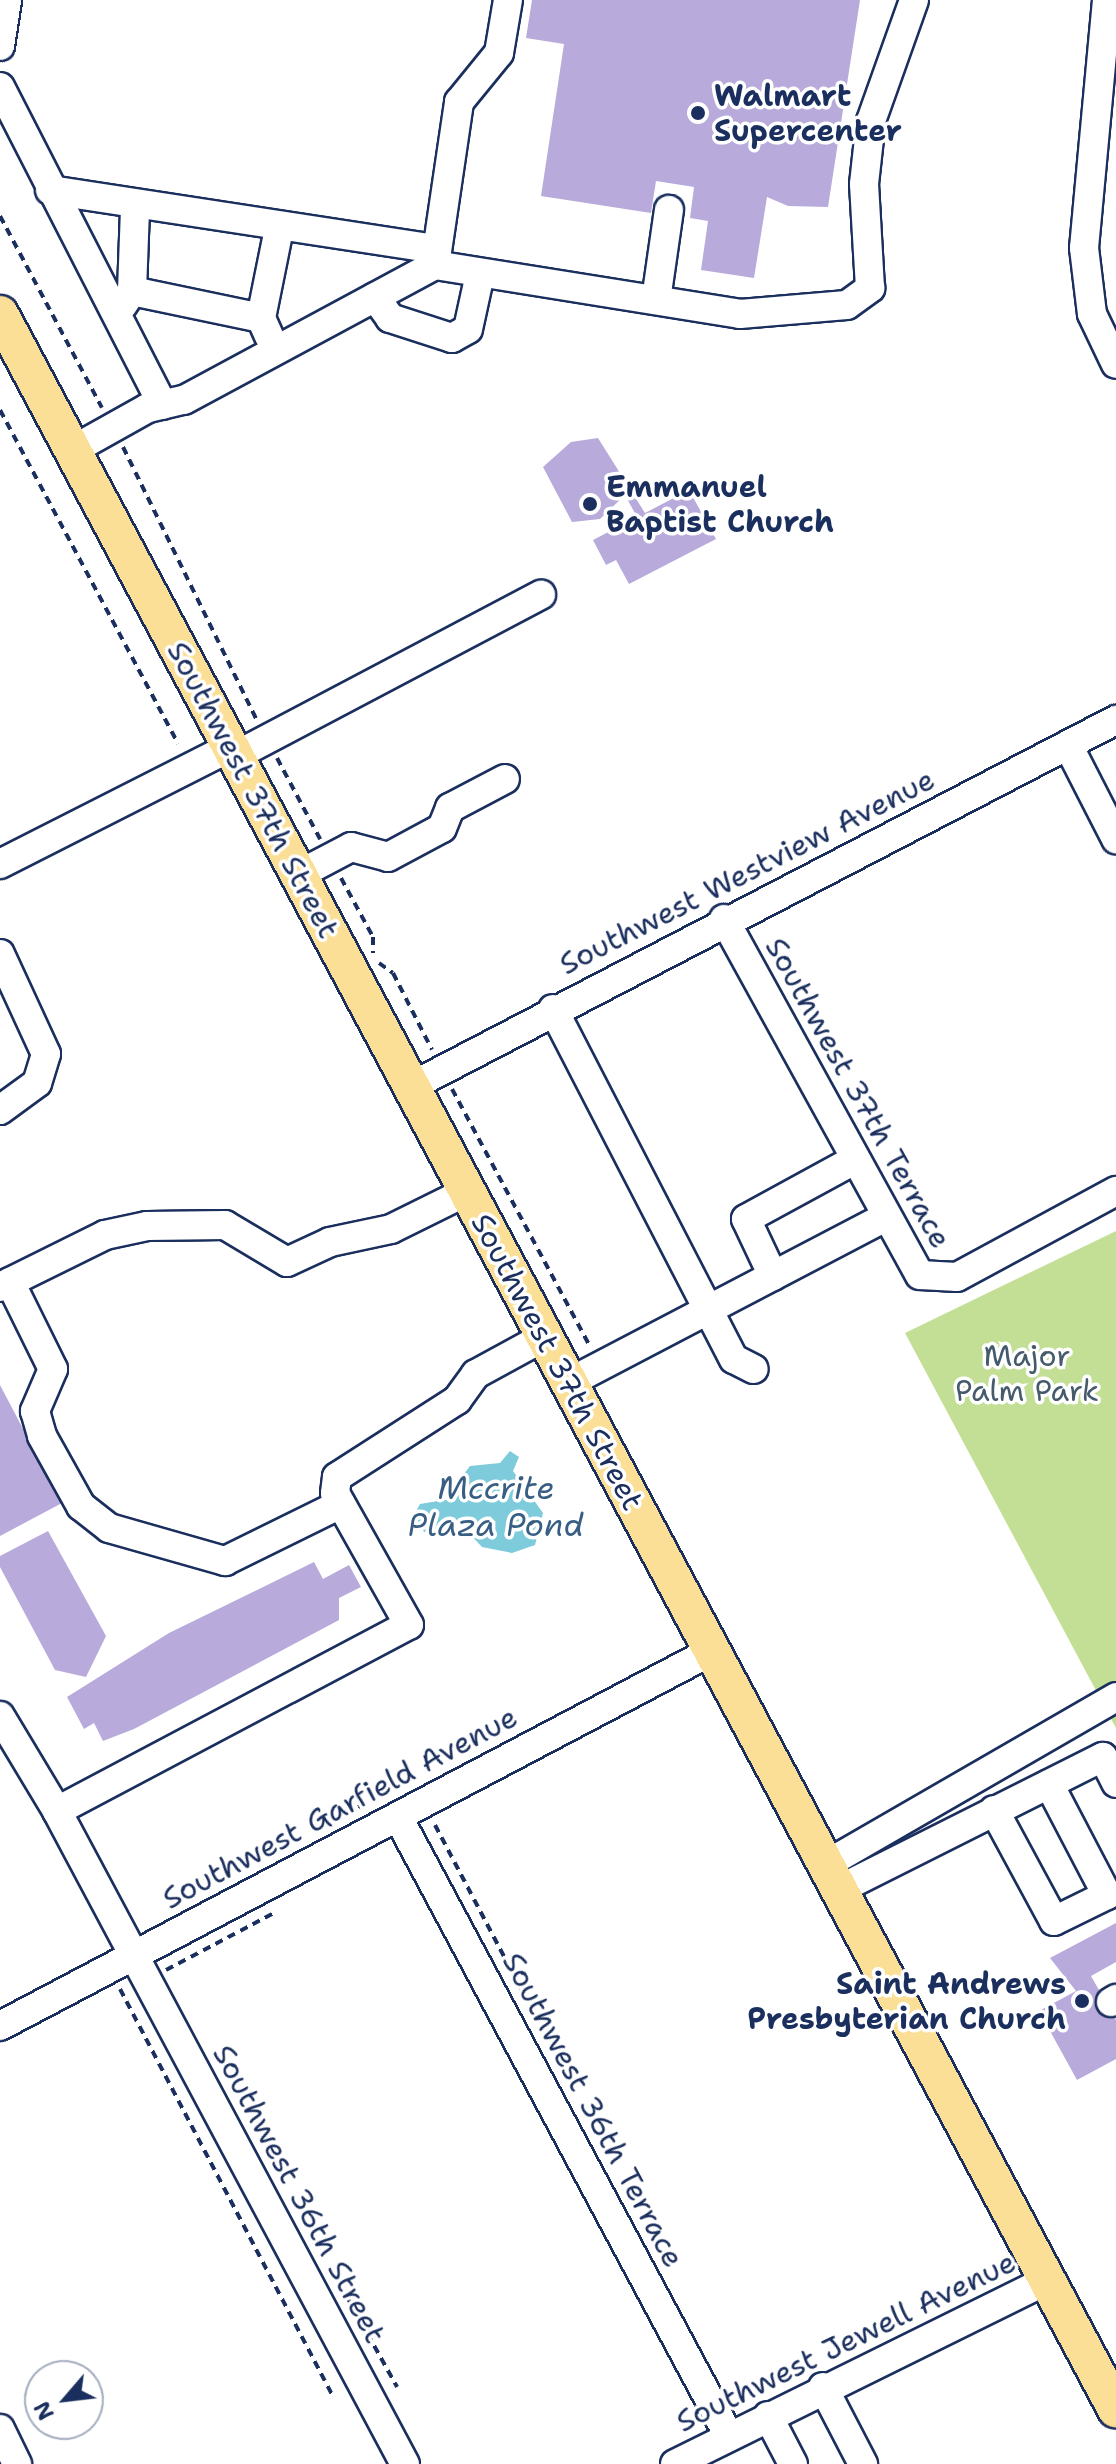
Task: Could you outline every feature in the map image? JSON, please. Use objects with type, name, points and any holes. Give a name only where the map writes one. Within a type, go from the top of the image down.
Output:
[{"type":"main road","name":"Southwest 37th Street","points":[[0,314],[1116,2409]]},
{"type":"street","points":[[71,451],[112,428],[275,351],[375,297],[436,257],[459,102],[499,53],[508,0]]},
{"type":"street","points":[[50,190],[135,208],[279,229],[436,257],[480,274],[740,314],[847,305],[870,288],[864,184],[871,121],[914,0]]},
{"type":"street","points":[[1107,0],[1084,248],[1092,314],[1116,364]]},
{"type":"street","points":[[0,87],[50,190],[163,405]]},
{"type":"street","points":[[116,316],[132,291],[135,208]]},
{"type":"street","points":[[656,300],[669,210]]},
{"type":"street","points":[[275,351],[261,318],[279,229]]},
{"type":"street","points":[[375,297],[390,318],[452,338],[468,329],[480,274]]},
{"type":"street","points":[[132,291],[261,318]]},
{"type":"street","points":[[0,864],[233,752],[267,739],[541,595]]},
{"type":"street","name":"Southwest Westview Avenue","points":[[410,1087],[724,919],[1068,745],[1114,727]]},
{"type":"street","points":[[1068,745],[1116,839]]},
{"type":"street","points":[[298,875],[351,847],[388,857],[442,828],[450,808],[505,779]]},
{"type":"street","name":"Southwest 37th Terrace","points":[[724,919],[911,1266],[945,1281],[1116,1191]]},
{"type":"street","points":[[0,954],[42,1033],[43,1070],[26,1095],[0,1110]]},
{"type":"street","points":[[553,1009],[734,1359],[754,1369]]},
{"type":"street","points":[[773,1276],[746,1219],[854,1160]]},
{"type":"street","points":[[341,1504],[225,1561],[109,1528],[81,1506],[42,1436],[35,1411],[53,1369],[5,1284],[105,1235],[147,1226],[225,1225],[287,1262],[330,1242],[391,1229],[466,1192]]},
{"type":"street","points":[[568,1383],[885,1217]]},
{"type":"street","points":[[57,1811],[409,1625],[341,1504],[337,1477],[357,1459],[457,1400],[476,1374],[544,1337]]},
{"type":"street","name":"Southwest Garfield Avenue","points":[[0,2026],[129,1968],[398,1817],[712,1651]]},
{"type":"street","points":[[834,1876],[1116,1697]]},
{"type":"street","name":"Southwest 36th Street","points":[[0,1716],[57,1811],[129,1968],[405,2464]]},
{"type":"street","points":[[834,1876],[994,1810],[1103,1757],[1116,1783]]},
{"type":"street","points":[[994,1810],[1054,1921],[1107,1895],[1049,1784]]},
{"type":"street","name":"Southwest 36th Terrace","points":[[398,1817],[729,2436]]},
{"type":"street","name":"Southwest Jewell Avenue","points":[[675,2464],[823,2387],[1048,2280]]},
{"type":"street","points":[[823,2387],[863,2464]]},
{"type":"street","points":[[768,2416],[793,2464]]},
{"type":"street","points":[[0,2429],[17,2464]]},
{"type":"path","points":[[0,216],[112,428],[267,739],[373,937],[373,959],[393,973],[589,1344]]},
{"type":"path","points":[[0,410],[178,743]]},
{"type":"path","points":[[434,1823],[528,2002]]},
{"type":"path","points":[[274,1913],[129,1968],[332,2395]]},
{"type":"green space","name":"Major Palm Park","points":[[1116,1231],[1116,1728],[905,1333]]},
{"type":"water","name":"Mccrite Plaza Pond","points":[[510,1451],[519,1457],[513,1471],[543,1513],[535,1545],[512,1553],[482,1547],[454,1517],[438,1532],[424,1532],[414,1515],[420,1504],[444,1500],[470,1466],[500,1463]]},
{"type":"building","name":"Walmart Supercenter","points":[[532,0],[860,0],[828,207],[788,206],[767,197],[754,278],[701,270],[708,221],[690,218],[694,187],[656,181],[651,213],[541,196],[564,44],[526,38]]},
{"type":"building","name":"Emmanuel Baptist Church","points":[[598,438],[645,513],[689,490],[716,539],[629,584],[616,560],[606,565],[593,540],[637,517],[625,495],[600,519],[572,522],[543,467],[571,442]]},
{"type":"building","points":[[0,1385],[62,1503],[0,1536]]},
{"type":"building","points":[[48,1531],[106,1636],[86,1677],[55,1670],[0,1567],[0,1556]]},
{"type":"building","points":[[314,1562],[323,1579],[349,1565],[361,1587],[339,1598],[339,1620],[134,1729],[103,1741],[94,1723],[84,1729],[67,1697],[169,1633]]},
{"type":"building","name":"Saint Andrews Presbyterian Church","points":[[1116,1923],[1116,1962],[1091,1976],[1116,2020],[1116,2059],[1077,2080],[1039,2011],[1076,1991],[1050,1958]]},
{"type":"place","name":"Walmart Supercenter","points":[[698,113]]},
{"type":"place","name":"Emmanuel Baptist Church","points":[[590,504]]},
{"type":"place","name":"Saint Andrews Presbyterian Church","points":[[1082,2001]]}]
